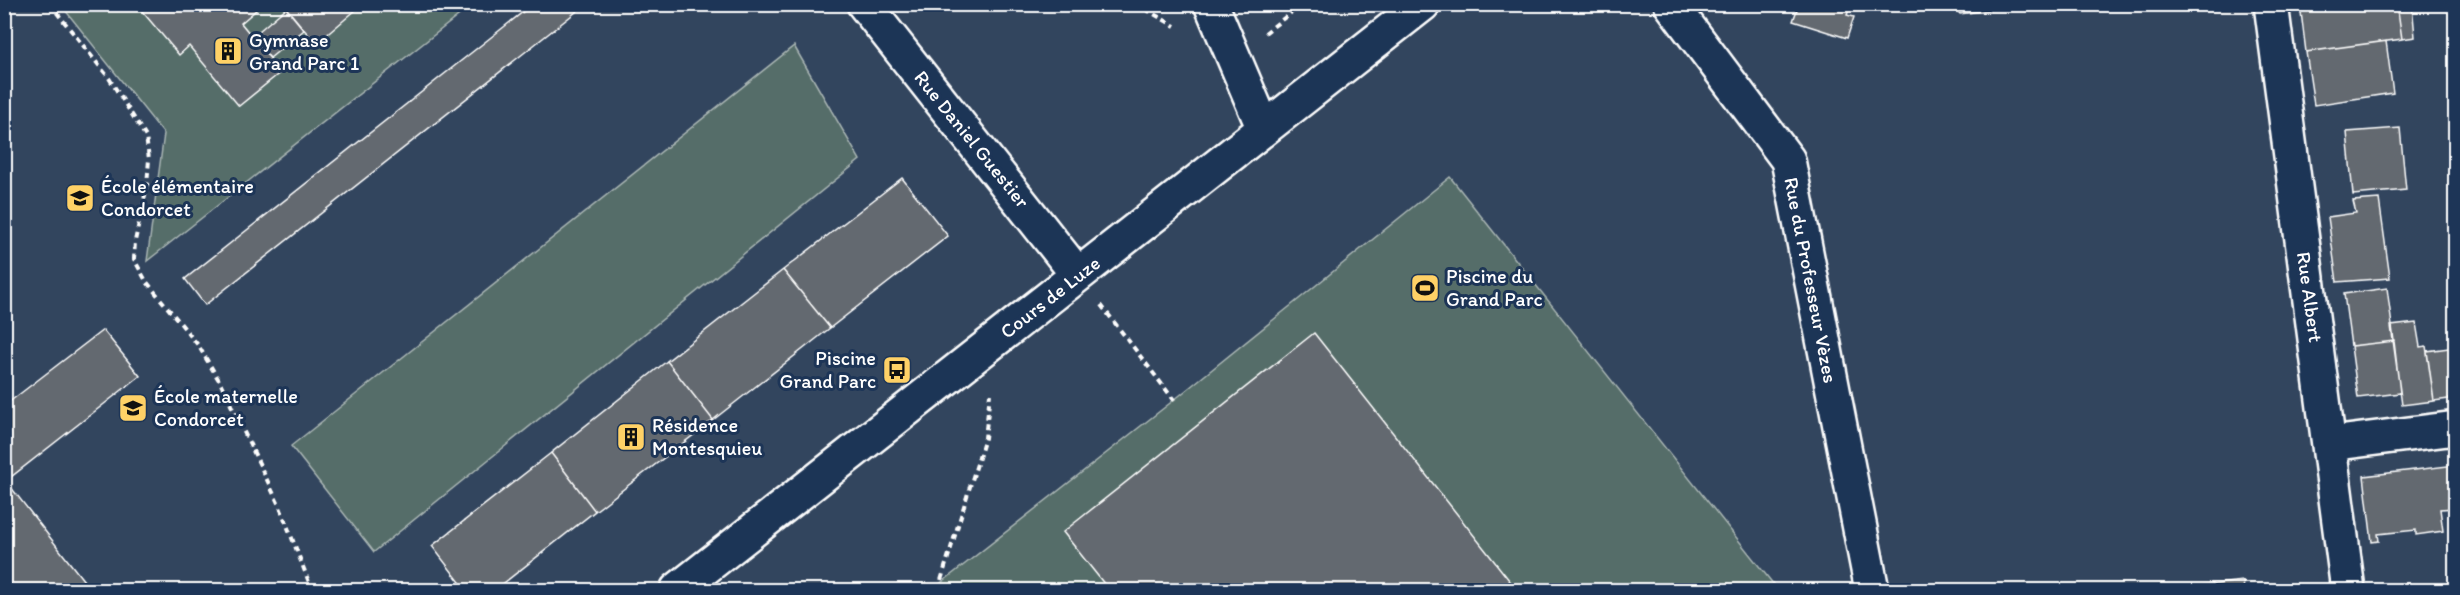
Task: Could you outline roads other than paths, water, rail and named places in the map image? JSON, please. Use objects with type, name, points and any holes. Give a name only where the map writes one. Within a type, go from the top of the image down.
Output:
[{"type":"street","name":"Rue Daniel Guestier","points":[[864,4],[1078,275]]},
{"type":"street","points":[[1211,4],[1264,129]]},
{"type":"street","name":"Cours de Luze","points":[[676,591],[1423,4]]},
{"type":"street","name":"Rue du Professeur Vèzes","points":[[1671,4],[1788,160],[1872,591]]},
{"type":"street","name":"Rue Albert","points":[[2271,4],[2348,591]]},
{"type":"street","points":[[2330,444],[2456,428]]},
{"type":"place","name":"Gymnase Grand Parc 1","points":[[228,51]]},
{"type":"place","name":"École élémentaire Condorcet","points":[[80,198]]},
{"type":"place","name":"Piscine du Grand Parc","points":[[1425,288]]},
{"type":"place","name":"Piscine Grand Parc","points":[[897,370]]},
{"type":"place","name":"École maternelle Condorcet","points":[[133,408]]},
{"type":"place","name":"Résidence Montesquieu","points":[[631,437]]}]
